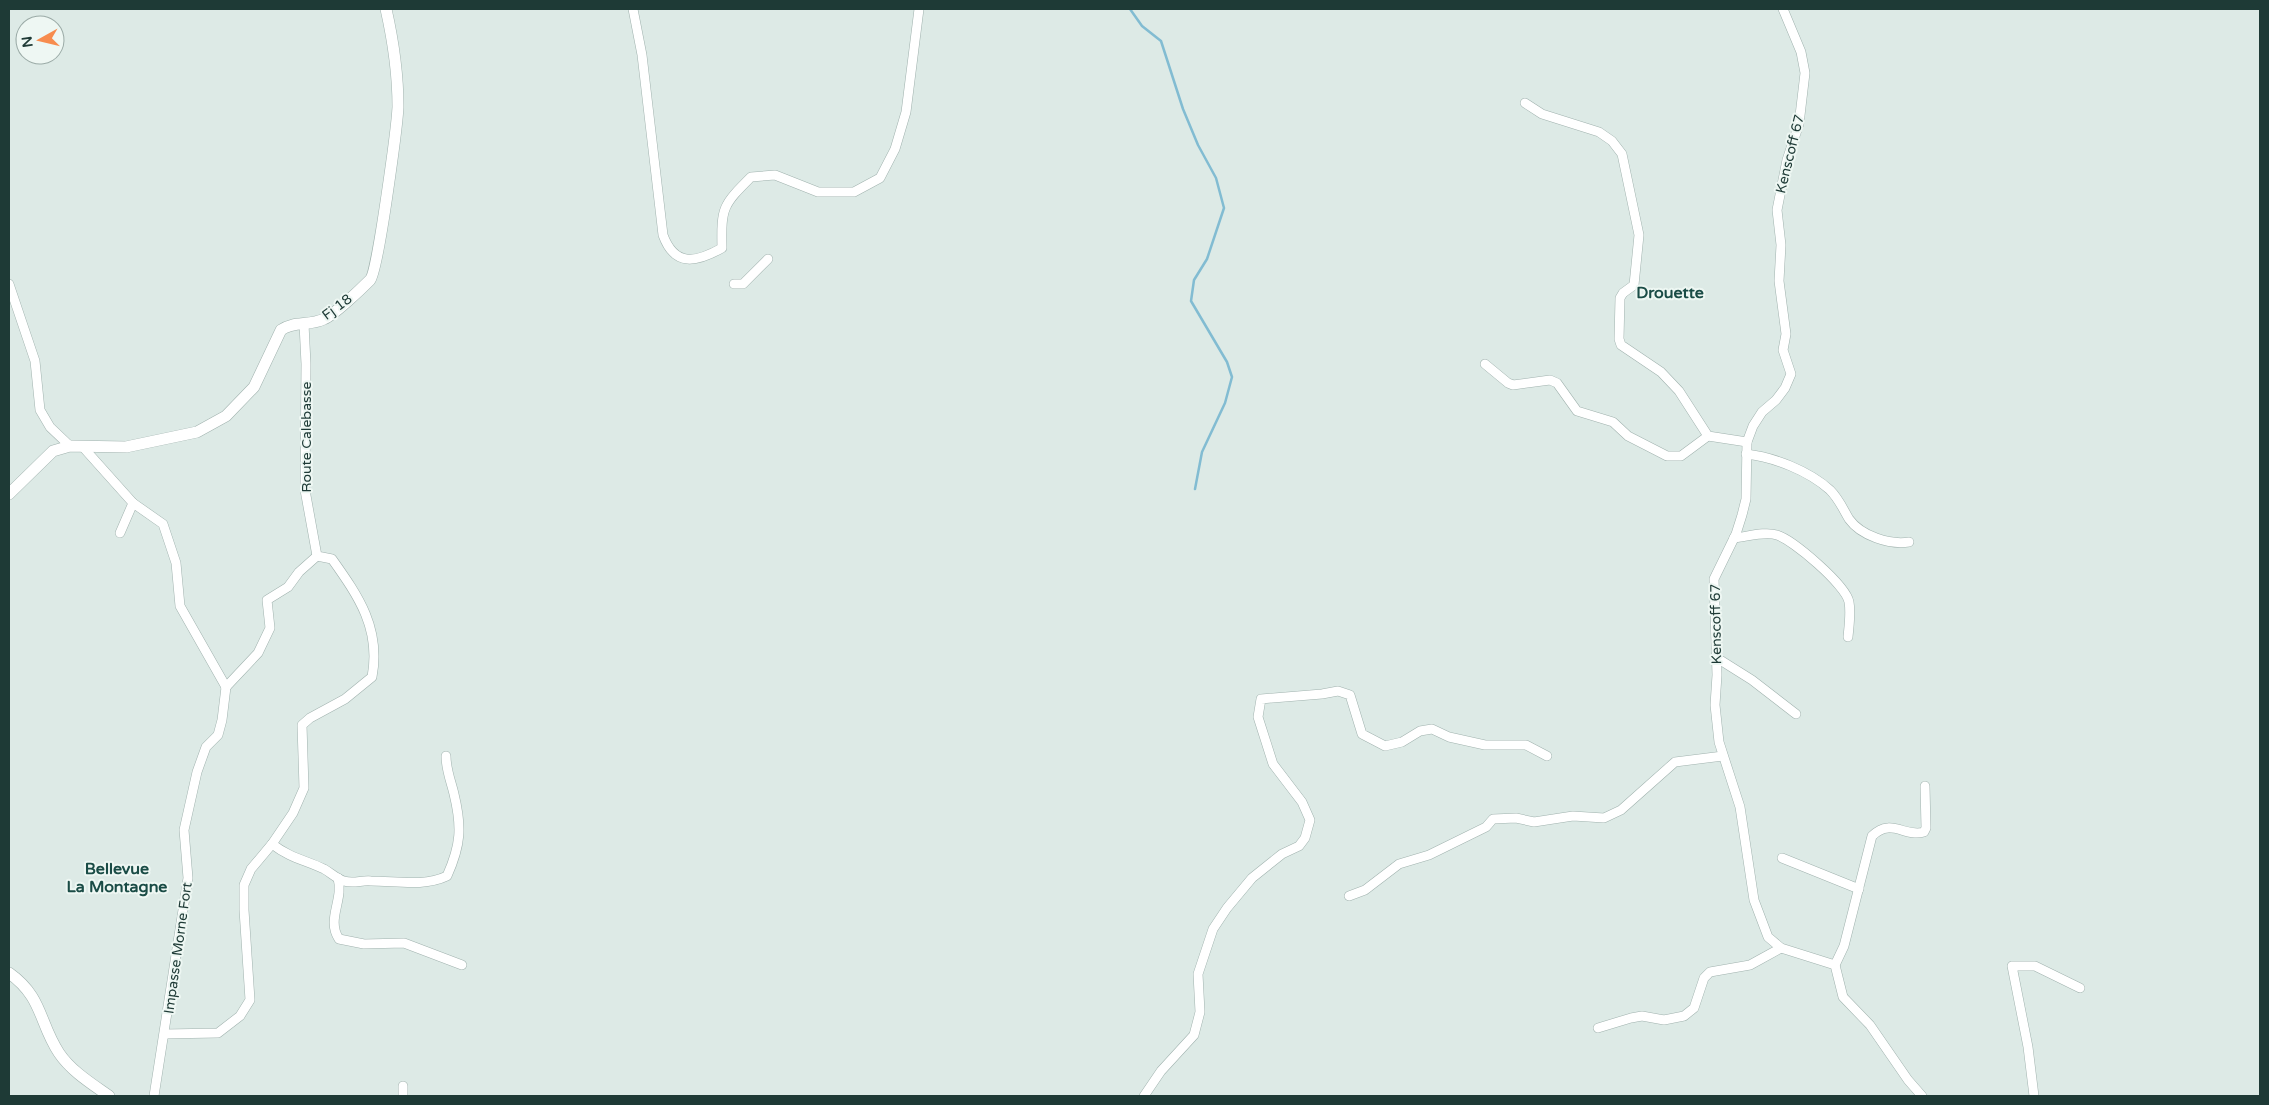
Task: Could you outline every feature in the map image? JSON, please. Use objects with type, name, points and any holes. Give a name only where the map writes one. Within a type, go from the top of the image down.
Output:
[{"type":"street","name":"Fj 18","points":[[9,494],[53,451],[70,446],[126,447],[197,432],[226,416],[254,387],[281,330],[288,325],[304,324],[325,319],[372,278],[385,208],[398,107],[393,41],[386,9]]},
{"type":"street","points":[[633,9],[642,55],[662,235],[666,245],[675,255],[684,259],[695,259],[722,248],[724,210],[728,200],[751,177],[774,175],[818,192],[854,192],[880,178],[895,149],[906,112],[919,9]]},
{"type":"street","name":"Kenscoff 67","points":[[1781,948],[1768,937],[1754,900],[1740,807],[1719,742],[1715,705],[1717,658],[1714,579],[1734,538],[1746,499],[1747,442],[1757,419],[1780,394],[1791,374],[1783,350],[1786,334],[1779,281],[1781,245],[1777,210],[1787,160],[1799,124],[1804,73],[1801,52],[1783,9]]},
{"type":"street","points":[[1525,103],[1542,114],[1599,132],[1612,141],[1622,154],[1638,235],[1634,285],[1623,293],[1620,298],[1619,339],[1625,349],[1661,372],[1679,391],[1708,436]]},
{"type":"street","points":[[734,284],[743,284],[768,259]]},
{"type":"street","points":[[9,284],[35,361],[40,410],[50,427],[70,446]]},
{"type":"street","name":"Route Calebasse","points":[[304,324],[306,364],[305,490],[317,556]]},
{"type":"street","points":[[1486,364],[1513,385],[1550,380],[1557,383],[1577,411],[1613,422],[1628,436],[1666,456],[1681,456],[1708,436],[1747,442]]},
{"type":"street","points":[[82,446],[133,503],[163,524],[176,563],[180,606],[226,687],[258,653],[270,628],[267,600],[288,587],[298,572],[317,556],[332,559],[356,594],[374,642],[375,662],[372,677],[345,699],[310,718],[302,725],[304,788],[293,813],[272,844],[251,869],[244,885],[250,1000],[240,1016],[218,1033],[165,1034]]},
{"type":"street","points":[[1746,454],[1767,456],[1784,463],[1829,489],[1839,500],[1852,522],[1865,532],[1880,539],[1900,543],[1909,542]]},
{"type":"street","points":[[120,533],[133,503]]},
{"type":"street","points":[[1734,538],[1775,534],[1825,571],[1844,590],[1849,603],[1848,637]]},
{"type":"street","points":[[1717,658],[1752,680],[1796,714]]},
{"type":"street","name":"Impasse Morne Fort","points":[[154,1096],[188,878],[184,830],[197,772],[206,747],[218,736],[226,687]]},
{"type":"street","points":[[1144,1096],[1161,1071],[1194,1035],[1200,1012],[1198,974],[1213,929],[1252,878],[1282,854],[1299,846],[1305,838],[1310,820],[1302,802],[1273,764],[1258,717],[1261,699],[1338,691],[1350,695],[1362,734],[1385,746],[1402,742],[1420,731],[1432,729],[1439,730],[1449,737],[1478,744],[1526,745],[1547,756]]},
{"type":"street","points":[[272,844],[294,859],[324,869],[338,878],[351,883],[368,880],[405,883],[437,881],[447,876],[456,856],[459,821],[448,774],[446,756]]},
{"type":"street","points":[[1349,896],[1365,890],[1399,864],[1429,855],[1486,827],[1493,819],[1516,818],[1534,822],[1574,816],[1604,818],[1621,810],[1675,762],[1723,756]]},
{"type":"street","points":[[1922,1096],[1908,1080],[1870,1026],[1843,997],[1835,965],[1844,946],[1859,889],[1867,848],[1872,836],[1878,830],[1895,828],[1919,833],[1925,830],[1925,786]]},
{"type":"street","points":[[1782,858],[1859,889]]},
{"type":"street","points":[[338,878],[341,896],[333,919],[334,931],[339,939],[364,944],[404,943],[462,965]]},
{"type":"street","points":[[1598,1028],[1642,1016],[1664,1020],[1684,1016],[1694,1008],[1704,978],[1710,972],[1750,965],[1781,948],[1835,965]]},
{"type":"street","points":[[2034,1096],[2028,1046],[2012,966],[2035,966],[2080,988]]},
{"type":"street","points":[[9,973],[38,1004],[51,1041],[61,1056],[77,1072],[109,1096]]},
{"type":"street","points":[[403,1086],[403,1096]]},
{"type":"waterway","points":[[1130,9],[1142,26],[1161,41],[1183,109],[1198,145],[1216,178],[1224,208],[1207,259],[1194,280],[1191,301],[1227,362],[1232,377],[1225,403],[1202,452],[1195,489]]},
{"type":"district","name":"Drouette","points":[[1670,293]]},
{"type":"district","name":"Bellevue La Montagne","points":[[117,878]]}]
